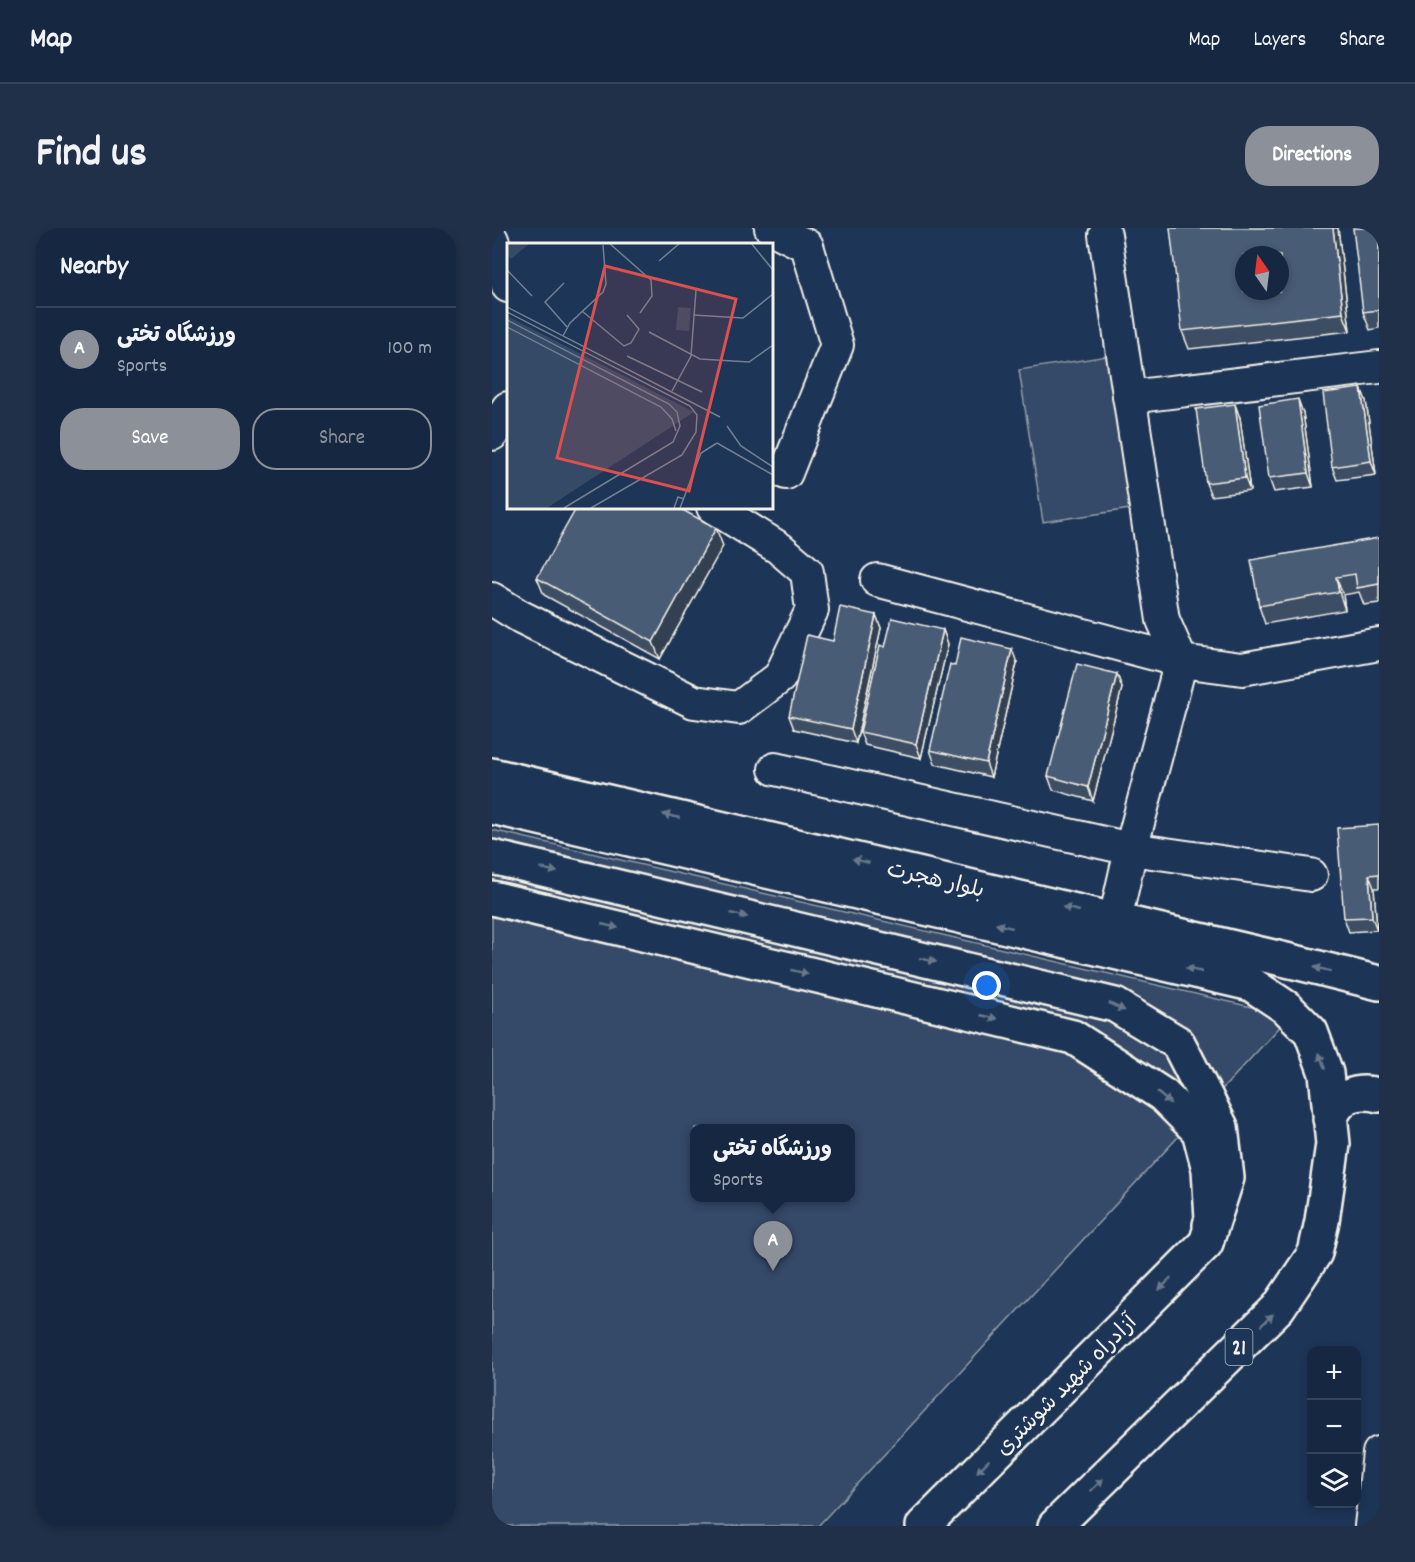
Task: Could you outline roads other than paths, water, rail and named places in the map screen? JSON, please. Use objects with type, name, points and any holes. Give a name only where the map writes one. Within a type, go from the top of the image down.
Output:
[{"type":"main road","name":"بلوار هجرت","points":[[492,775],[1379,983]]},
{"type":"main road","points":[[492,807],[1251,984],[1287,1008],[1311,1032],[1326,1073],[1330,1119]]},
{"type":"main road","points":[[492,857],[1115,1005],[1178,1042],[1221,1127],[1227,1178],[1206,1243]]},
{"type":"main road","points":[[492,898],[1073,1037],[1163,1095],[1199,1131],[1209,1169],[1212,1219],[1206,1243]]},
{"type":"main road","points":[[1330,1119],[1341,1100],[1366,1092],[1379,1095]]},
{"type":"main road","name":"21","points":[[1055,1526],[1278,1308],[1315,1253],[1333,1144],[1330,1119]]},
{"type":"main road","name":"آزادراه شهید شوشتری","points":[[923,1526],[1206,1243]]},
{"type":"street","points":[[771,228],[807,246],[837,345],[786,473]]},
{"type":"street","points":[[1105,235],[1163,620],[1181,661],[1131,849],[1115,920]]},
{"type":"street","points":[[492,240],[507,283]]},
{"type":"street","points":[[1129,397],[1379,367]]},
{"type":"street","points":[[492,434],[507,410]]},
{"type":"street","points":[[492,599],[521,617],[694,702],[739,708],[780,677],[812,610],[807,572],[779,548],[715,508]]},
{"type":"street","points":[[877,580],[1181,661],[1242,669],[1379,644]]},
{"type":"street","points":[[775,769],[1131,849],[1311,875]]},
{"type":"street","points":[[1371,1526],[1379,1453]]},
{"type":"place","name":"ورزشگاه تختی","points":[[773,1271]]}]
